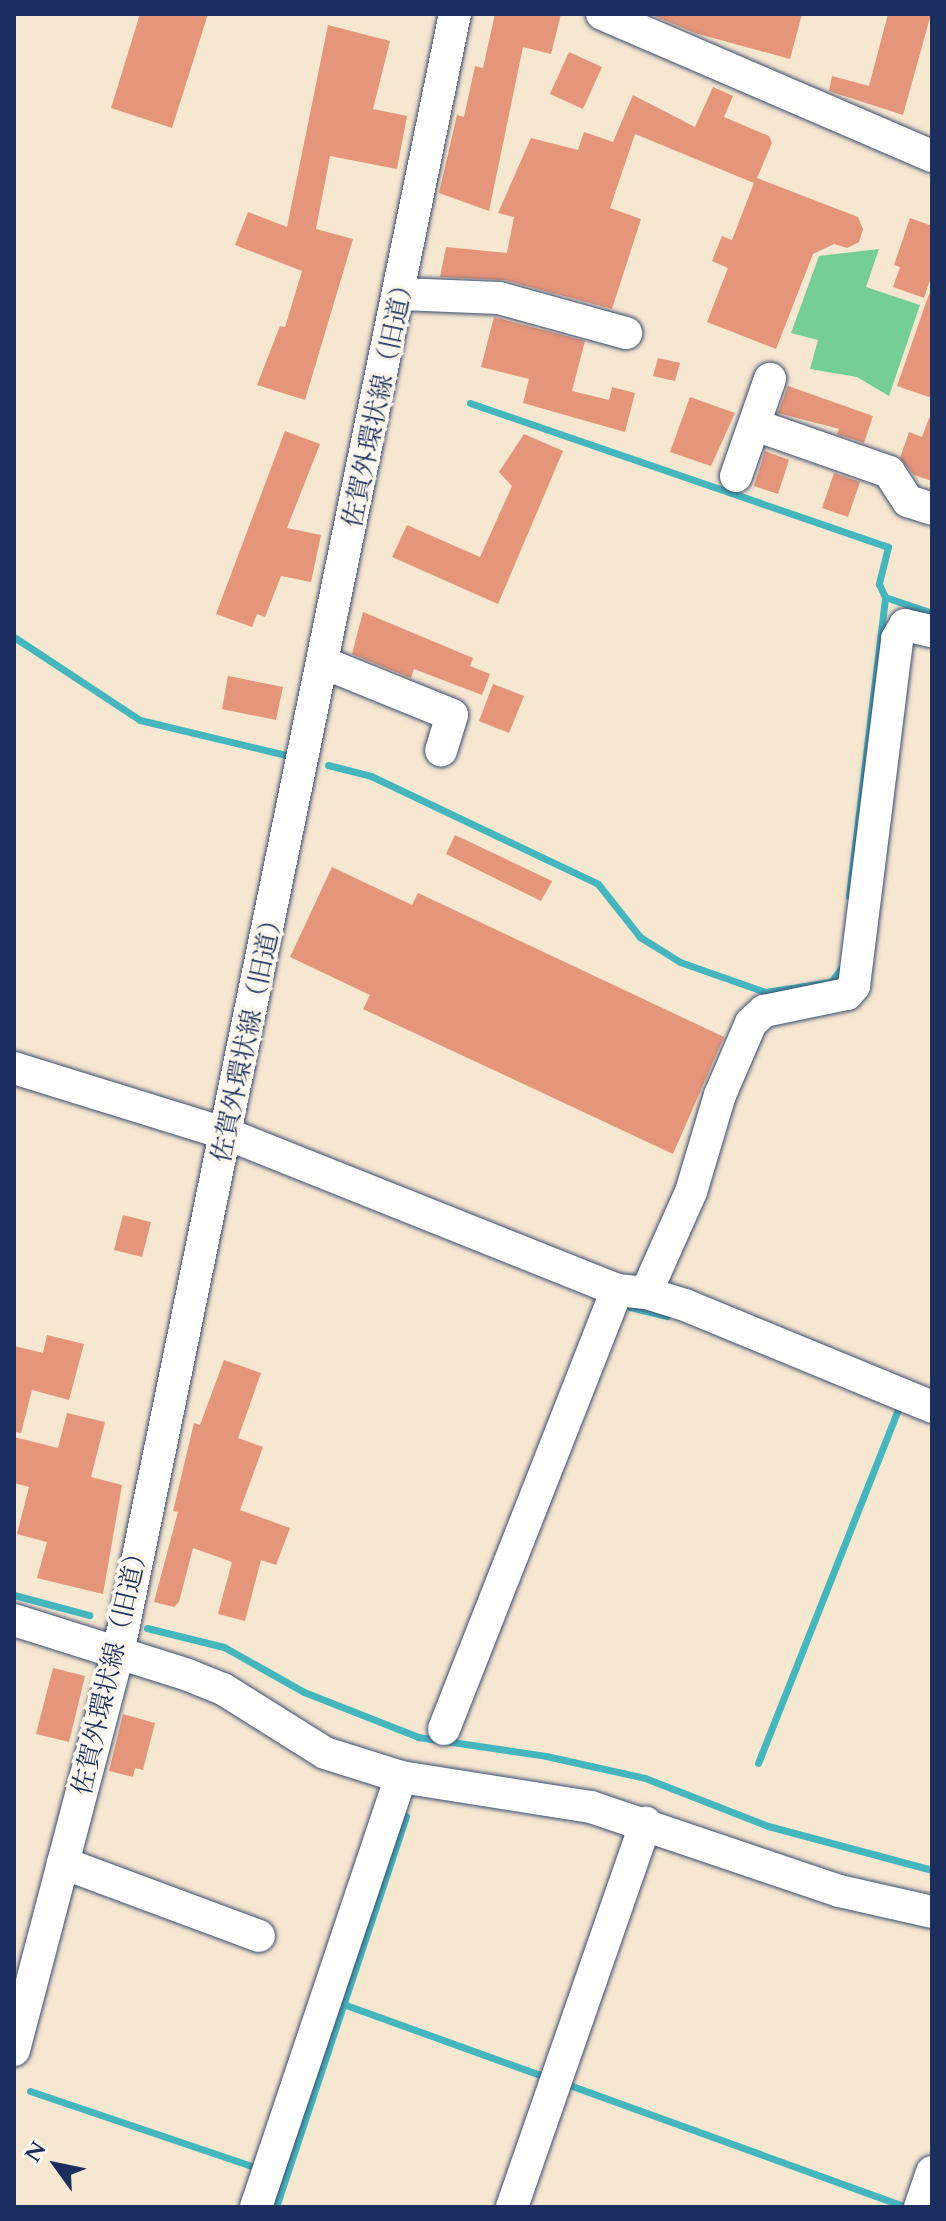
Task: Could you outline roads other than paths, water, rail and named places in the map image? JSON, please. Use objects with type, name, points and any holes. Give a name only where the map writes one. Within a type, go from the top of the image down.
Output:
[{"type":"street","name":"佐賀外環状線（旧道）","points":[[14,2050],[118,1654],[401,294],[455,14]]},
{"type":"street","points":[[602,14],[932,156]]},
{"type":"street","points":[[401,294],[499,298],[626,333]]},
{"type":"street","points":[[736,476],[770,379]]},
{"type":"street","points":[[755,425],[889,472],[908,501],[932,509]]},
{"type":"street","points":[[444,1729],[632,1292],[691,1192],[720,1095],[751,1023],[764,1011],[847,994],[854,986],[897,639],[905,625],[932,631]]},
{"type":"street","points":[[324,663],[452,715],[441,750]]},
{"type":"street","points":[[14,1068],[227,1134],[932,1407]]},
{"type":"street","points":[[14,1620],[223,1689],[325,1753],[401,1777],[591,1807],[646,1823],[839,1891],[932,1912]]},
{"type":"street","points":[[256,2207],[401,1777]]},
{"type":"street","points":[[512,2207],[646,1823]]},
{"type":"street","points":[[63,1863],[259,1936]]},
{"type":"street","points":[[920,2207],[932,2172]]},
{"type":"waterway","points":[[470,403],[888,547],[879,584],[885,597]]},
{"type":"waterway","points":[[849,896],[885,597],[932,613]]},
{"type":"waterway","points":[[14,637],[140,720],[286,755]]},
{"type":"waterway","points":[[328,765],[371,776],[598,884],[640,937],[680,962],[765,992],[831,982],[841,968]]},
{"type":"waterway","points":[[630,1307],[667,1316]]},
{"type":"waterway","points":[[758,1763],[898,1410]]},
{"type":"waterway","points":[[14,1595],[89,1615]]},
{"type":"waterway","points":[[147,1628],[224,1647],[304,1692],[418,1737],[546,1756],[645,1778],[768,1826],[932,1870]]},
{"type":"waterway","points":[[276,2207],[406,1816]]},
{"type":"waterway","points":[[343,2004],[543,2076]]},
{"type":"waterway","points":[[572,2086],[906,2207]]},
{"type":"waterway","points":[[30,2091],[252,2166]]}]
